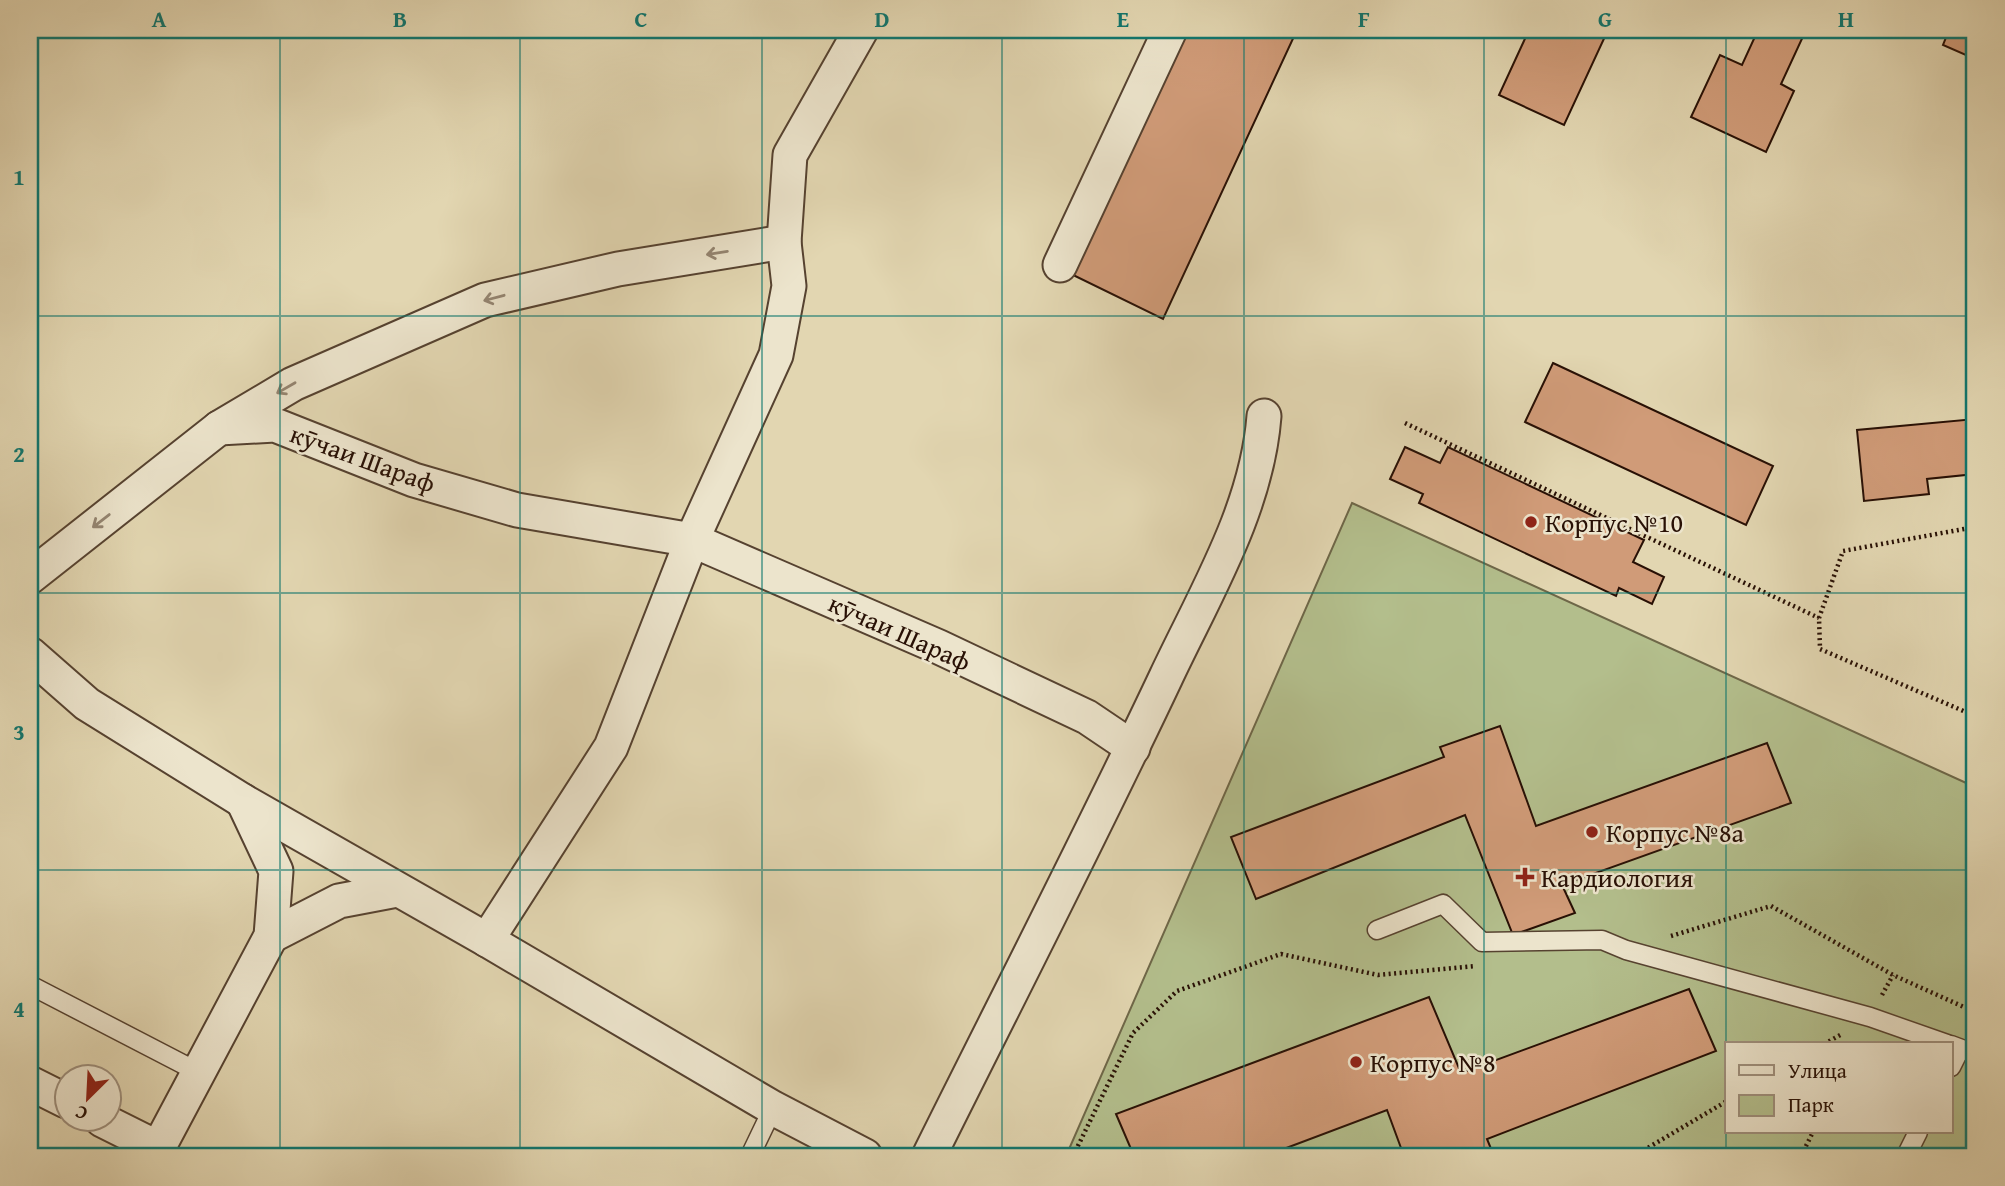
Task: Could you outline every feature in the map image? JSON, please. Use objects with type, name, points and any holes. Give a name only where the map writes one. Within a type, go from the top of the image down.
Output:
[{"type":"street","points":[[487,940],[611,747],[692,540],[776,355],[789,286],[784,242],[790,155],[862,30]]},
{"type":"street","points":[[1060,265],[1170,30]]},
{"type":"street","name":"кӯчаи Шараф","points":[[30,577],[219,428],[293,384],[485,300],[618,269],[784,242]]},
{"type":"street","points":[[929,1156],[1133,748],[1246,502],[1261,447],[1264,416]]},
{"type":"street","name":"кӯчаи Шараф","points":[[219,428],[275,425],[414,480],[517,510],[692,540],[939,647],[1087,716],[1133,748]]},
{"type":"street","points":[[30,654],[87,704],[243,801],[773,1108],[865,1156]]},
{"type":"street","points":[[122,1131],[156,1152],[271,936],[276,871],[243,801]]},
{"type":"street","points":[[271,936],[339,901],[397,890]]},
{"type":"street","points":[[30,1083],[52,1094]]},
{"type":"lane","points":[[1377,930],[1443,904],[1482,942],[1602,940],[1626,950],[1870,1017],[1941,1042]]},
{"type":"lane","points":[[30,985],[198,1072]]},
{"type":"lane","points":[[750,1156],[773,1108]]},
{"type":"lane","points":[[1906,1156],[1917,1134]]},
{"type":"path","points":[[1405,423],[1819,618]]},
{"type":"path","points":[[1975,527],[1843,551],[1819,618],[1820,649],[1975,716]]},
{"type":"path","points":[[1894,975],[1975,1012]]},
{"type":"path","points":[[1073,1156],[1106,1087]]},
{"type":"path","points":[[1634,1156],[1725,1102]]},
{"type":"path","points":[[1801,1156],[1813,1134]]},
{"type":"green space","points":[[1352,503],[1975,787],[1975,1156],[1066,1156]]},
{"type":"building","points":[[1182,30],[1297,30],[1163,319],[1071,274]]},
{"type":"building","points":[[1529,30],[1608,30],[1564,125],[1499,95]]},
{"type":"building","points":[[1758,30],[1806,30],[1781,84],[1794,91],[1766,152],[1691,117],[1720,55],[1742,65]]},
{"type":"building","points":[[1949,30],[1975,30],[1975,59],[1943,45]]},
{"type":"building","points":[[1553,363],[1773,466],[1746,525],[1525,422]]},
{"type":"building","points":[[1975,419],[1975,474],[1927,479],[1929,494],[1864,501],[1857,430]]},
{"type":"building","name":"Корпус №10","points":[[1405,447],[1440,463],[1448,447],[1644,540],[1633,562],[1664,577],[1652,604],[1619,588],[1616,596],[1419,503],[1423,494],[1390,479]]},
{"type":"building","name":"Корпус №8а","points":[[1500,726],[1536,826],[1767,743],[1791,803],[1562,885],[1575,913],[1513,935],[1465,815],[1256,899],[1231,837],[1444,757],[1440,747]]},
{"type":"building","name":"Корпус №8","points":[[1689,989],[1716,1051],[1487,1139],[1494,1156],[1404,1156],[1387,1110],[1265,1156],[1134,1156],[1116,1114],[1429,997],[1461,1073]]},
{"type":"place","name":"Корпус №10","points":[[1531,522]]},
{"type":"place","name":"Корпус №8а","points":[[1592,832]]},
{"type":"place","name":"Кардиология","points":[[1525,877]]},
{"type":"place","name":"Корпус №8","points":[[1356,1062]]}]
